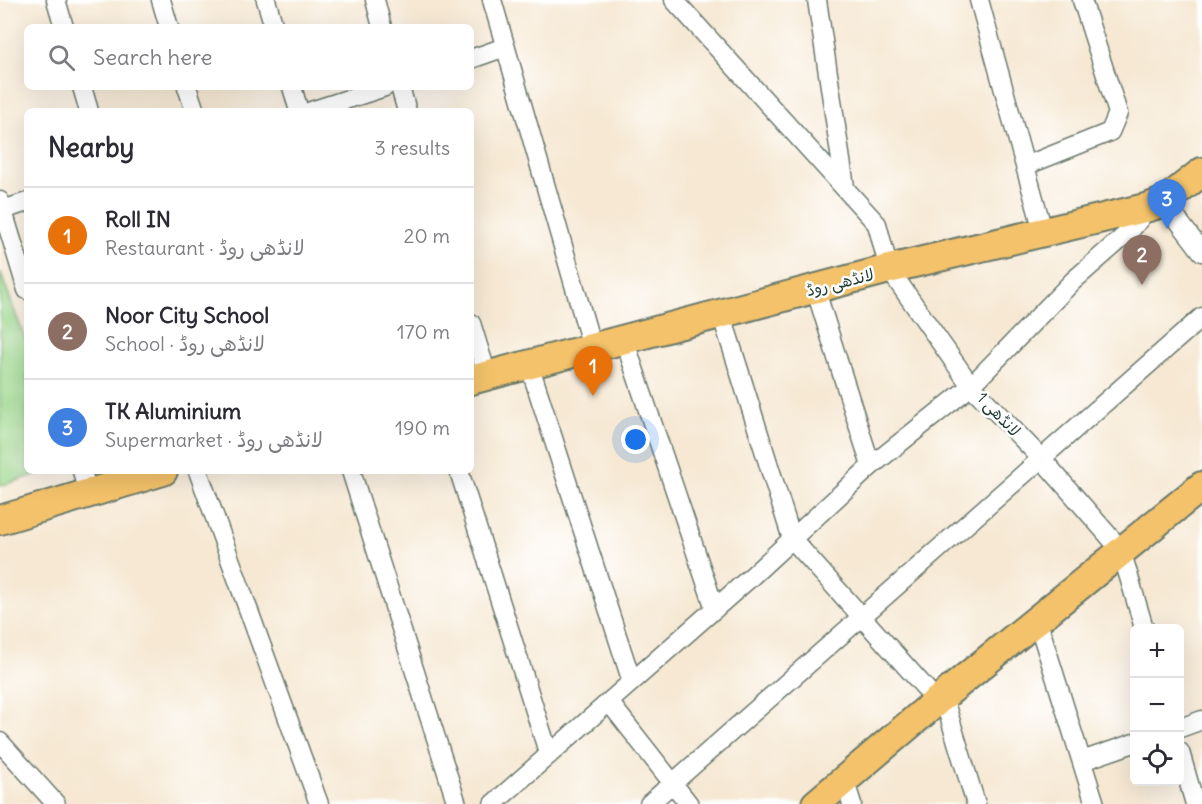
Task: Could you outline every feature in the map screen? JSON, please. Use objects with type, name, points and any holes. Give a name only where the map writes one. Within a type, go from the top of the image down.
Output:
[{"type":"main road","name":"لانڈھی روڈ","points":[[479,378],[815,288],[1156,204],[1202,172]]},
{"type":"main road","points":[[0,520],[85,482],[142,474]]},
{"type":"main road","points":[[816,804],[848,791],[940,699],[1202,486]]},
{"type":"street","points":[[56,0],[63,24]]},
{"type":"street","points":[[161,0],[168,24]]},
{"type":"street","points":[[266,0],[273,24]]},
{"type":"street","points":[[375,0],[381,24]]},
{"type":"street","points":[[492,0],[592,347]]},
{"type":"street","points":[[675,0],[877,224],[889,269]]},
{"type":"street","points":[[817,0],[846,187]]},
{"type":"street","points":[[980,0],[1043,231]]},
{"type":"street","points":[[1025,166],[1110,132],[1116,123],[1118,113],[1082,0]]},
{"type":"street","points":[[474,58],[506,47]]},
{"type":"street","points":[[83,90],[88,108]]},
{"type":"street","points":[[188,90],[194,108]]},
{"type":"street","points":[[293,90],[299,108]]},
{"type":"street","points":[[320,108],[376,90]]},
{"type":"street","points":[[401,90],[406,108]]},
{"type":"street","points":[[24,202],[2,206],[24,280]]},
{"type":"street","points":[[493,804],[715,609],[871,466],[971,386],[1073,281],[1130,231],[1156,204],[1202,252]]},
{"type":"street","name":"لانڈھی 1","points":[[889,269],[971,386],[1042,459],[1121,550]]},
{"type":"street","points":[[815,288],[871,466]]},
{"type":"street","points":[[721,313],[792,539],[940,699],[976,804]]},
{"type":"street","points":[[649,804],[1202,317]]},
{"type":"street","points":[[624,339],[715,609]]},
{"type":"street","points":[[474,344],[479,378]]},
{"type":"street","points":[[529,364],[632,682]]},
{"type":"street","points":[[199,474],[319,804]]},
{"type":"street","points":[[352,474],[457,804]]},
{"type":"street","points":[[460,474],[549,755]]},
{"type":"street","points":[[1121,550],[1143,624]]},
{"type":"street","points":[[1037,619],[1095,804]]},
{"type":"street","points":[[609,702],[689,804]]},
{"type":"street","points":[[1184,726],[1202,720]]},
{"type":"street","points":[[1082,760],[1130,744]]},
{"type":"street","points":[[4,754],[56,804]]},
{"type":"street","points":[[1184,768],[1195,804]]},
{"type":"green space","points":[[0,271],[24,337],[24,474],[38,474],[0,486]]},
{"type":"place","name":"TK Aluminium","points":[[1167,229]]},
{"type":"place","name":"Noor City School","points":[[1142,285]]},
{"type":"place","name":"Roll IN","points":[[593,396]]}]
